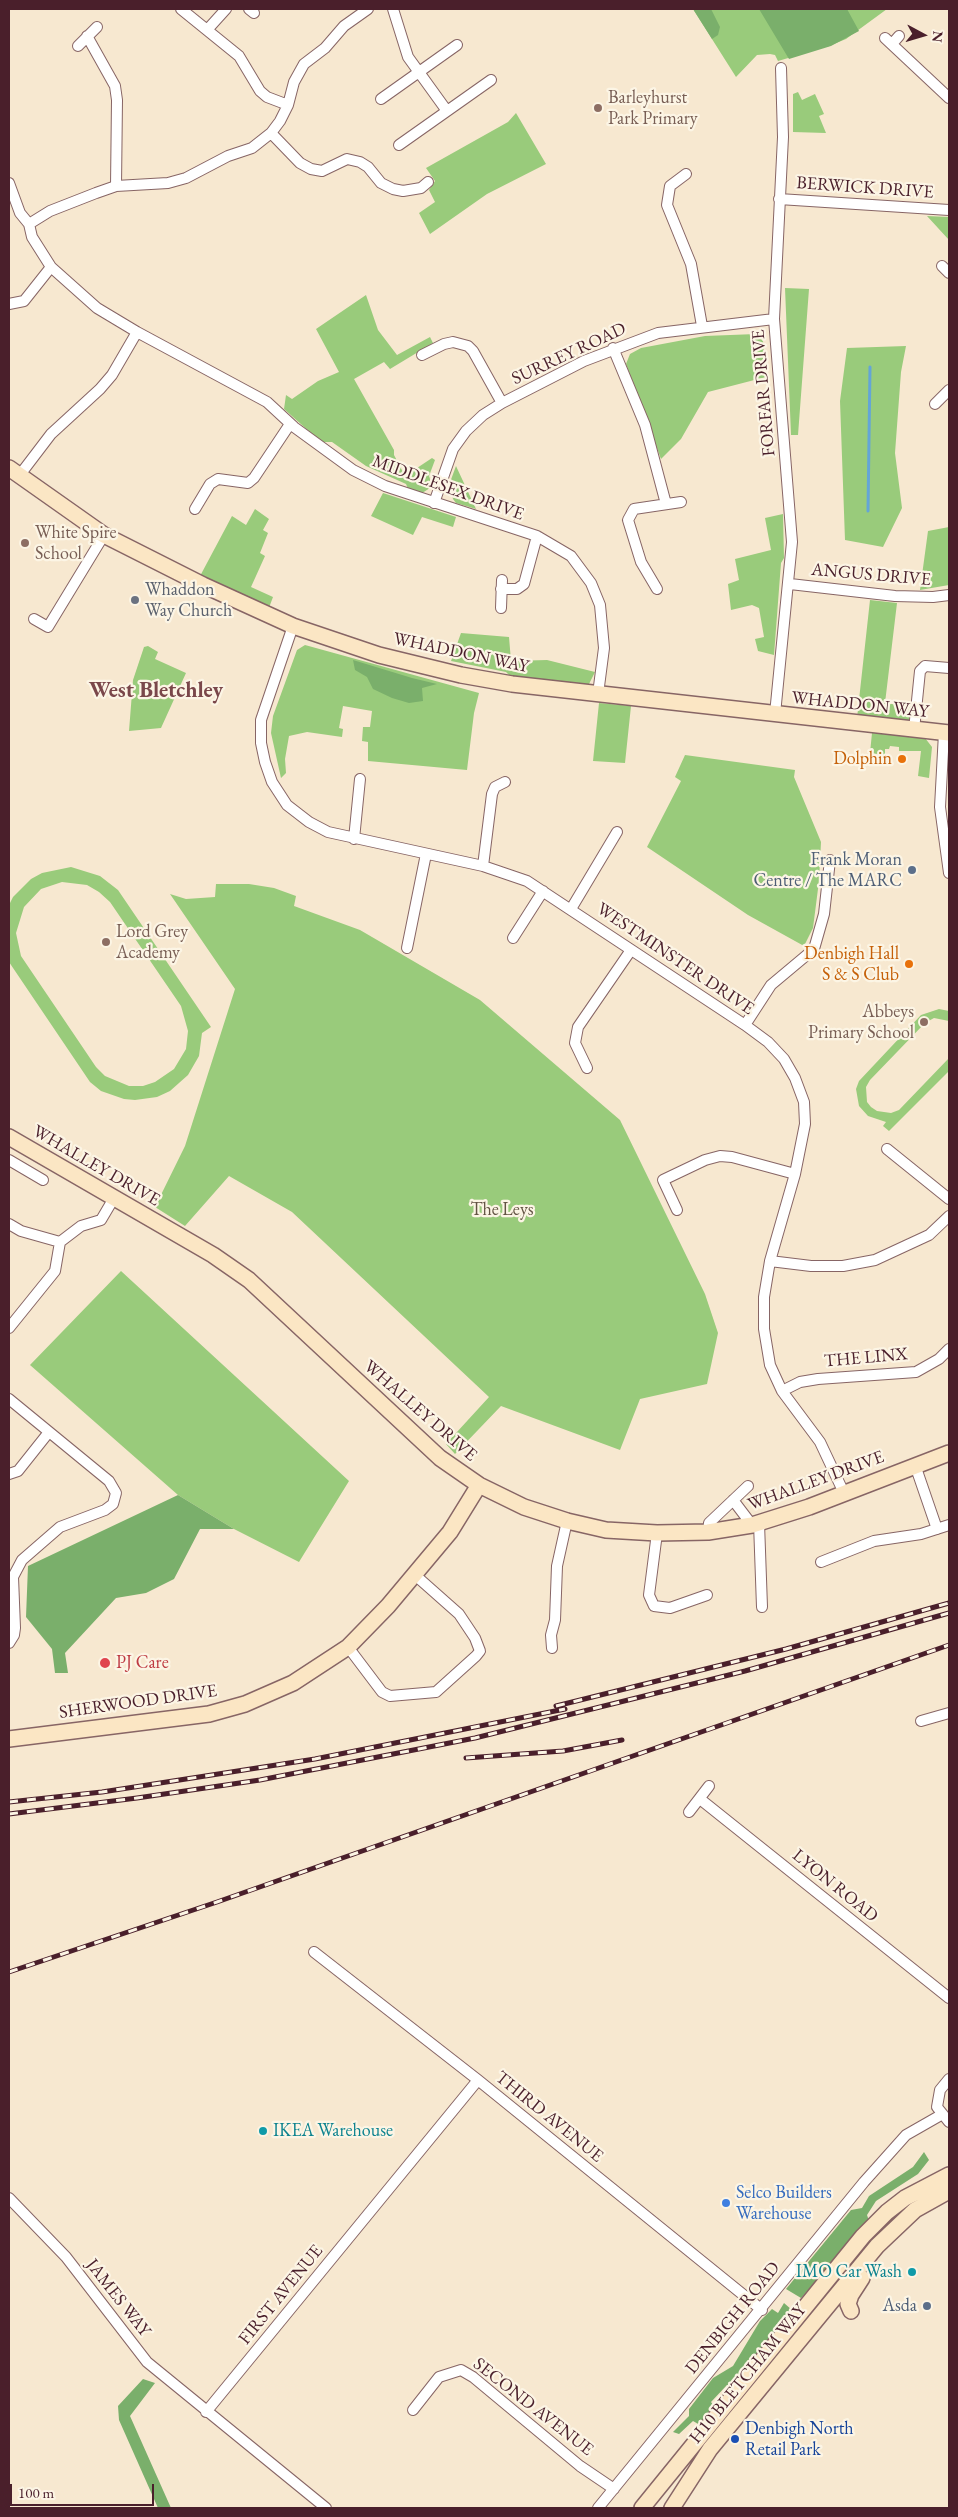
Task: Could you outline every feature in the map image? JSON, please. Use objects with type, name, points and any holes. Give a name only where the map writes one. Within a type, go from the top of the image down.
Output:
[{"type":"street","points":[[182,9],[239,56],[260,91],[267,97],[288,105]]},
{"type":"street","points":[[206,30],[226,9]]},
{"type":"street","points":[[29,224],[50,211],[116,186],[168,182],[186,178],[228,156],[252,148],[271,133],[280,122],[288,105],[294,82],[304,64],[325,48],[344,26],[368,9]]},
{"type":"street","points":[[393,9],[408,57],[447,111]]},
{"type":"street","points":[[78,46],[97,27]]},
{"type":"street","points":[[87,36],[115,86],[117,100],[116,186]]},
{"type":"street","points":[[899,36],[888,41],[949,98]]},
{"type":"street","points":[[380,99],[457,45]]},
{"type":"street","name":"FORFAR DRIVE","points":[[775,714],[790,584],[792,542],[774,319],[783,137],[781,68]]},
{"type":"street","points":[[399,145],[491,80]]},
{"type":"street","points":[[271,133],[300,162],[311,169],[322,171],[348,159],[360,162],[368,167],[381,183],[393,189],[403,191],[421,188],[428,182]]},
{"type":"street","points":[[686,174],[670,186],[667,205],[693,270],[702,326]]},
{"type":"street","name":"MIDDLESEX DRIVE","points":[[9,183],[20,213],[29,224],[32,237],[51,267],[97,308],[137,332],[267,402],[290,424],[353,470],[385,486],[537,536],[558,547],[578,563],[591,583],[597,598],[603,625],[604,648],[598,694]]},
{"type":"street","name":"BERWICK DRIVE","points":[[779,199],[949,210]]},
{"type":"street","points":[[9,304],[24,301],[51,267]]},
{"type":"street","name":"SURREY ROAD","points":[[434,503],[445,470],[466,431],[483,415],[502,402],[613,348],[658,333],[702,326],[774,319]]},
{"type":"street","points":[[14,472],[51,434],[100,389],[112,375],[137,332]]},
{"type":"street","points":[[422,355],[444,344],[453,342],[468,346],[473,351],[502,402]]},
{"type":"street","points":[[613,348],[645,424],[666,504]]},
{"type":"street","points":[[195,508],[210,484],[218,479],[248,483],[254,478],[290,424]]},
{"type":"street","name":"WHADDON WAY","points":[[14,472],[104,535],[203,585],[293,626],[379,655],[460,675],[512,684],[947,733]]},
{"type":"street","points":[[657,589],[641,562],[628,520],[634,509],[681,502]]},
{"type":"street","points":[[34,619],[48,627],[104,535]]},
{"type":"street","points":[[500,608],[501,584],[517,589],[524,584],[537,536]]},
{"type":"street","name":"ANGUS DRIVE","points":[[790,584],[895,596],[933,597],[949,595]]},
{"type":"street","name":"WESTMINSTER DRIVE","points":[[293,626],[261,720],[261,744],[265,762],[272,782],[287,805],[328,832],[508,873],[543,891],[745,1025],[768,1042],[784,1058],[796,1078],[804,1102],[805,1124],[795,1174],[770,1261],[764,1297],[764,1329],[770,1365],[782,1391],[820,1442],[844,1493]]},
{"type":"street","points":[[914,730],[920,671],[925,666],[949,668]]},
{"type":"street","points":[[947,733],[940,807],[949,873]]},
{"type":"street","points":[[354,839],[360,779]]},
{"type":"street","points":[[483,866],[492,794],[495,787],[505,782]]},
{"type":"street","points":[[571,909],[617,832]]},
{"type":"street","points":[[407,948],[426,854]]},
{"type":"street","points":[[745,1025],[771,985],[814,949],[824,914],[830,860]]},
{"type":"street","points":[[513,938],[543,891]]},
{"type":"street","points":[[586,1068],[575,1043],[578,1027],[632,950]]},
{"type":"street","name":"WHALLEY DRIVE","points":[[9,1137],[213,1255],[249,1280],[440,1458],[479,1485],[524,1506],[567,1521],[606,1530],[657,1534],[708,1532],[756,1524],[782,1517],[949,1453]]},
{"type":"street","points":[[887,1149],[949,1199]]},
{"type":"street","points":[[677,1210],[663,1180],[705,1160],[720,1156],[732,1157],[795,1174]]},
{"type":"street","points":[[9,1160],[43,1180]]},
{"type":"street","points":[[9,1328],[55,1271],[60,1242],[82,1226],[101,1220],[114,1198]]},
{"type":"street","points":[[770,1261],[810,1266],[843,1266],[875,1260],[929,1235],[949,1216]]},
{"type":"street","points":[[9,1224],[21,1231],[60,1242]]},
{"type":"street","name":"THE LINX","points":[[782,1391],[800,1382],[818,1379],[916,1372],[938,1359],[949,1349]]},
{"type":"street","points":[[9,1399],[109,1481],[116,1492],[113,1504],[105,1510],[60,1527],[22,1560],[13,1577],[15,1628],[14,1635],[9,1643]]},
{"type":"street","points":[[9,1474],[18,1471],[49,1432]]},
{"type":"street","points":[[915,1465],[937,1529]]},
{"type":"street","name":"SHERWOOD DRIVE","points":[[9,1739],[209,1714],[245,1704],[293,1683],[348,1647],[415,1576],[450,1532],[479,1485]]},
{"type":"street","points":[[708,1532],[709,1523],[748,1486]]},
{"type":"street","points":[[733,1500],[756,1524],[762,1607]]},
{"type":"street","points":[[552,1648],[551,1635],[555,1620],[557,1566],[567,1521]]},
{"type":"street","points":[[822,1563],[874,1541],[921,1534],[949,1525]]},
{"type":"street","points":[[657,1534],[649,1594],[654,1606],[670,1608],[708,1595]]},
{"type":"street","points":[[348,1647],[382,1692],[390,1696],[436,1692],[476,1656],[480,1650],[476,1638],[458,1614],[415,1576]]},
{"type":"street","points":[[921,1721],[949,1713]]},
{"type":"street","points":[[689,1812],[709,1786]]},
{"type":"street","name":"LYON ROAD","points":[[700,1799],[949,1998]]},
{"type":"street","name":"THIRD AVENUE","points":[[314,1952],[478,2080],[762,2310]]},
{"type":"street","points":[[949,2078],[937,2098],[937,2107],[949,2122]]},
{"type":"street","name":"FIRST AVENUE","points":[[206,2412],[478,2080]]},
{"type":"street","name":"DENBIGH ROAD","points":[[598,2508],[762,2310],[858,2189],[906,2135],[941,2114]]},
{"type":"street","name":"H10 BLETCHAM WAY","points":[[642,2508],[864,2236],[905,2198],[949,2175]]},
{"type":"street","name":"H10 BLETCHAM WAY","points":[[851,2312],[848,2304],[851,2294],[885,2250],[908,2224],[949,2192]]},
{"type":"street","name":"H10 BLETCHAM WAY","points":[[674,2505],[710,2449],[877,2246],[915,2210],[949,2192]]},
{"type":"street","name":"JAMES WAY","points":[[9,2198],[66,2257],[148,2362],[206,2412]]},
{"type":"street","name":"H10 BLETCHAM WAY","points":[[698,2438],[725,2419],[764,2368],[819,2304]]},
{"type":"street","name":"SECOND AVENUE","points":[[413,2410],[439,2377],[461,2370],[473,2377],[580,2466],[614,2489]]},
{"type":"street","points":[[206,2412],[326,2508]]},
{"type":"green space","points":[[693,9],[887,9],[846,39],[829,46],[778,61],[775,55],[757,55],[736,77]]},
{"type":"green space","points":[[693,9],[711,9],[720,27],[718,35],[712,39]]},
{"type":"green space","points":[[759,9],[847,9],[859,31],[831,46],[789,59]]},
{"type":"green space","points":[[798,92],[802,100],[815,94],[824,114],[819,116],[826,133],[793,132],[793,94]]},
{"type":"green space","points":[[516,113],[546,164],[487,194],[430,234],[419,213],[435,202],[429,190],[435,181],[426,168],[508,122]]},
{"type":"green space","points":[[927,216],[949,217],[949,240]]},
{"type":"green space","points":[[785,288],[809,289],[798,435],[791,435]]},
{"type":"green space","points":[[366,295],[378,330],[397,355],[430,337],[433,343],[390,369],[384,362],[354,379],[394,450],[394,455],[405,476],[432,458],[435,460],[429,476],[430,488],[419,495],[409,491],[406,484],[366,466],[332,442],[321,442],[284,409],[286,395],[292,399],[318,381],[339,372],[316,329]]},
{"type":"green space","points":[[756,334],[763,341],[766,377],[708,392],[681,439],[661,459],[626,364],[630,354],[641,348],[705,336]]},
{"type":"green space","points":[[906,346],[901,372],[895,453],[902,508],[883,547],[845,540],[840,401],[847,348]]},
{"type":"green space","points":[[456,466],[476,509],[456,503],[453,499],[449,485]]},
{"type":"green space","points":[[383,493],[456,517],[453,527],[422,517],[413,535],[371,516]]},
{"type":"green space","points":[[255,509],[269,519],[263,530],[268,533],[260,553],[265,556],[251,587],[273,597],[267,613],[199,578],[232,516],[246,525]]},
{"type":"green space","points":[[783,514],[784,558],[781,563],[774,655],[758,651],[755,639],[764,637],[759,608],[752,605],[731,610],[728,584],[739,580],[735,559],[771,550],[765,518]]},
{"type":"green space","points":[[949,527],[949,585],[920,590],[928,531]]},
{"type":"green space","points":[[870,600],[897,603],[885,703],[911,707],[909,724],[857,718]]},
{"type":"green space","points":[[461,633],[509,637],[511,661],[547,660],[595,672],[589,684],[583,685],[510,676],[506,672],[451,661]]},
{"type":"green space","points":[[305,645],[479,693],[474,713],[467,770],[368,761],[368,742],[362,741],[363,727],[370,727],[372,711],[343,706],[339,728],[343,729],[342,737],[307,732],[289,736],[285,759],[286,773],[281,778],[271,733],[273,716],[297,650]]},
{"type":"green space","points":[[148,646],[158,652],[155,659],[186,673],[161,728],[129,731],[133,680],[144,647]]},
{"type":"green space","points":[[353,660],[437,684],[422,688],[423,701],[409,703],[392,698],[373,689],[367,677],[355,670]]},
{"type":"green space","points":[[599,703],[631,706],[625,763],[593,761]]},
{"type":"green space","points":[[872,733],[925,738],[932,747],[929,778],[918,776],[921,751],[899,751],[899,747],[890,746],[889,749],[885,749],[885,755],[870,753]]},
{"type":"green space","points":[[685,755],[795,770],[794,777],[821,842],[819,881],[813,928],[804,946],[748,915],[647,847],[681,781],[675,777]]},
{"type":"green space","points":[[71,867],[100,876],[118,890],[211,1027],[202,1033],[199,1056],[188,1075],[170,1091],[157,1097],[135,1100],[124,1099],[101,1091],[90,1082],[9,962],[9,905],[13,897],[31,879],[42,873]],"holes":[[[62,882],[87,885],[99,892],[110,902],[181,1006],[188,1031],[186,1049],[174,1069],[155,1082],[143,1086],[129,1086],[105,1076],[96,1067],[21,956],[16,933],[24,907],[41,889]]]},
{"type":"green space","name":"The Leys","points":[[216,884],[249,884],[274,888],[296,896],[294,906],[360,930],[480,1000],[620,1120],[705,1294],[718,1333],[707,1384],[640,1399],[620,1450],[501,1406],[455,1454],[446,1444],[489,1397],[292,1212],[229,1176],[185,1226],[155,1207],[185,1146],[235,989],[170,894],[186,899],[215,897]]},
{"type":"green space","points":[[939,1009],[949,1011],[949,1021],[934,1018],[925,1023],[870,1080],[866,1087],[867,1102],[871,1107],[877,1111],[891,1113],[899,1110],[949,1058],[949,1071],[889,1131],[883,1126],[886,1122],[868,1116],[859,1106],[856,1089],[859,1081],[921,1015]]},
{"type":"green space","points":[[121,1271],[349,1481],[299,1562],[234,1529],[178,1495],[30,1365]]},
{"type":"green space","points":[[178,1495],[234,1529],[200,1529],[174,1579],[146,1593],[116,1598],[65,1653],[68,1673],[55,1673],[52,1649],[26,1617],[28,1566]]},
{"type":"green space","points":[[924,2152],[929,2160],[918,2174],[876,2201],[867,2215],[869,2221],[801,2298],[786,2289],[851,2210],[862,2208],[869,2196],[913,2167]]},
{"type":"green space","points":[[784,2303],[792,2310],[731,2387],[727,2385],[711,2402],[714,2406],[700,2425],[693,2421],[679,2434],[673,2432],[689,2416],[689,2409],[713,2378],[733,2366],[760,2321],[772,2309],[778,2313]]},
{"type":"green space","points":[[143,2379],[155,2383],[130,2416],[171,2508],[158,2508],[119,2420],[118,2406]]},
{"type":"waterway","points":[[868,511],[870,367]]},
{"type":"railway","points":[[556,1706],[786,1649],[949,1603]]},
{"type":"railway","points":[[9,1814],[260,1780],[475,1738],[745,1671],[949,1613]]},
{"type":"railway","points":[[9,1972],[217,1902],[949,1645]]},
{"type":"railway","points":[[9,1802],[102,1792],[315,1759],[565,1709]]},
{"type":"railway","points":[[466,1758],[563,1751],[622,1740]]},
{"type":"place","name":"Barleyhurst Park Primary","points":[[598,108]]},
{"type":"place","name":"White Spire School","points":[[25,543]]},
{"type":"place","name":"Whaddon Way Church","points":[[135,600]]},
{"type":"place","name":"Dolphin","points":[[902,759]]},
{"type":"place","name":"Frank Moran Centre / The MARC","points":[[912,870]]},
{"type":"place","name":"Lord Grey Academy","points":[[106,942]]},
{"type":"place","name":"Denbigh Hall S & S Club","points":[[909,964]]},
{"type":"place","name":"Abbeys Primary School","points":[[924,1022]]},
{"type":"place","name":"PJ Care","points":[[105,1663]]},
{"type":"place","name":"IKEA Warehouse","points":[[263,2131]]},
{"type":"place","name":"Selco Builders Warehouse","points":[[726,2203]]},
{"type":"place","name":"IMO Car Wash","points":[[912,2272]]},
{"type":"place","name":"Asda","points":[[927,2306]]},
{"type":"place","name":"Denbigh North Retail Park","points":[[735,2439]]},
{"type":"district","name":"West Bletchley","points":[[156,691]]}]
